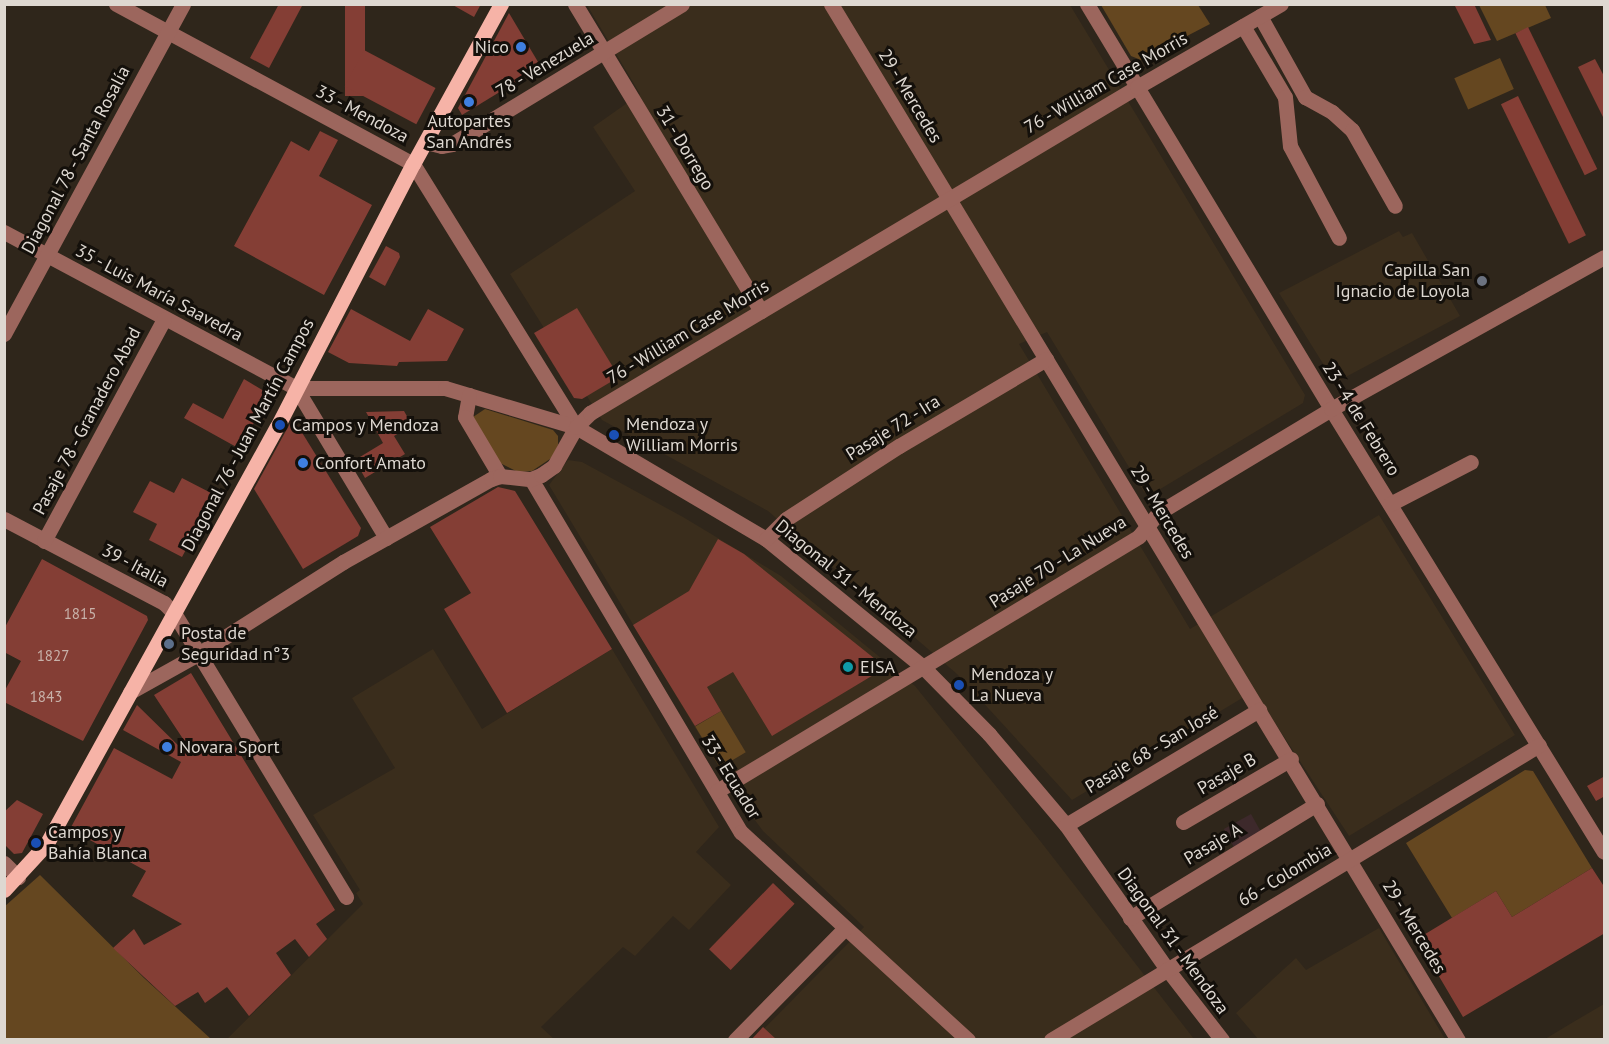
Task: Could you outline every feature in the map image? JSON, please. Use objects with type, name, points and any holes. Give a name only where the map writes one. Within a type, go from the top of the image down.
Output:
[{"type":"main road","name":"Diagonal 76 - Juan Martín Campos","points":[[4,890],[47,843],[277,427],[413,164],[501,4]]},
{"type":"street","name":"33 - Mendoza","points":[[116,4],[413,164],[576,426]]},
{"type":"street","name":"Diagonal 78 - Santa Rosalía","points":[[4,334],[183,4]]},
{"type":"street","name":"31 - Dorrego","points":[[575,4],[761,311]]},
{"type":"street","name":"78 - Venezuela","points":[[426,141],[442,146],[452,144],[682,4]]},
{"type":"street","name":"29 - Mercedes","points":[[831,4],[1259,710],[1291,759],[1458,1040]]},
{"type":"street","name":"23 - 4 de Febrero","points":[[1087,4],[1331,409],[1539,745],[1600,835],[1605,852]]},
{"type":"street","name":"76 - William Case Morris","points":[[531,479],[554,466],[576,426],[590,413],[949,198],[1281,4]]},
{"type":"street","points":[[1260,16],[1305,98],[1332,112],[1352,130],[1395,206]]},
{"type":"street","points":[[1243,26],[1285,97],[1290,146],[1339,238]]},
{"type":"street","name":"35 - Luis María Saavedra","points":[[4,232],[296,388]]},
{"type":"street","name":"Pasaje 70 - La Nueva","points":[[717,791],[1139,536],[1158,513],[1331,409],[1605,257]]},
{"type":"street","name":"Pasaje 78 - Granadero Abad","points":[[44,541],[164,319]]},
{"type":"street","name":"Pasaje 72 - Ira","points":[[766,538],[786,519],[890,452],[1046,359]]},
{"type":"street","name":"Diagonal 31 - Mendoza","points":[[296,388],[433,387],[576,426],[766,538],[924,668],[989,734],[1066,825],[1167,969],[1222,1040]]},
{"type":"street","points":[[296,388],[386,538]]},
{"type":"street","points":[[469,395],[465,417],[500,476]]},
{"type":"street","points":[[1390,504],[1471,462]]},
{"type":"street","points":[[130,692],[198,654],[386,538],[500,476],[531,479]]},
{"type":"street","name":"33 - Ecuador","points":[[531,479],[717,791],[750,842],[968,1040]]},
{"type":"street","name":"39 - Italia","points":[[4,519],[164,603],[174,613],[346,897]]},
{"type":"street","name":"Pasaje 68 - San José","points":[[1066,825],[1259,710]]},
{"type":"street","name":"66 - Colombia","points":[[1051,1040],[1539,745]]},
{"type":"street","name":"Pasaje B","points":[[1183,822],[1291,759]]},
{"type":"street","name":"Pasaje A","points":[[1130,918],[1317,804]]},
{"type":"street","points":[[4,863],[18,877]]},
{"type":"street","points":[[735,1040],[844,929]]},
{"type":"shaded area","points":[[587,5],[1070,5],[1305,395],[1303,403],[1152,494],[1144,492],[1047,332],[1019,344],[1190,629],[1379,515],[1515,735],[1349,836],[1254,691],[1072,800],[957,674],[768,511],[602,420],[510,274],[635,191],[593,127],[640,94]]},
{"type":"shaded area","points":[[1101,5],[1198,5],[1210,24],[1141,60],[1131,56]]},
{"type":"shaded area","points":[[1479,5],[1545,5],[1551,18],[1497,41]]},
{"type":"shaded area","points":[[1500,58],[1514,89],[1468,109],[1454,78]]},
{"type":"shaded area","points":[[1399,231],[1403,237],[1412,233],[1460,316],[1340,380],[1332,378],[1279,293]]},
{"type":"shaded area","points":[[485,409],[553,430],[558,436],[558,445],[553,457],[532,471],[518,472],[498,462],[473,417]]},
{"type":"shaded area","points":[[568,460],[582,462],[683,517],[781,576],[915,686],[1041,842],[1194,1039],[754,1039],[864,927],[763,831],[734,792],[549,485]]},
{"type":"shaded area","points":[[433,649],[482,729],[612,649],[719,827],[696,852],[731,885],[689,930],[673,916],[635,956],[623,947],[541,1027],[554,1039],[226,1040],[363,904],[356,893],[360,890],[313,815],[395,768],[352,698]]},
{"type":"shaded area","points":[[721,711],[746,752],[720,768],[695,726]]},
{"type":"shaded area","points":[[1525,770],[1533,771],[1592,868],[1512,917],[1496,891],[1452,918],[1406,843]]},
{"type":"shaded area","points":[[1251,814],[1261,832],[1234,847],[1224,829]]},
{"type":"shaded area","points":[[40,875],[144,978],[211,1039],[5,1039],[4,907]]},
{"type":"shaded area","points":[[1379,928],[1445,1039],[1258,1039],[1236,1013],[1296,958],[1306,970]]},
{"type":"shaded area","points":[[1604,1004],[1604,1039],[1545,1039],[1575,1021]]},
{"type":"building","points":[[279,4],[303,4],[269,68],[250,58]]},
{"type":"building","points":[[345,4],[365,4],[365,96],[345,96]]},
{"type":"building","points":[[451,4],[481,4],[474,17]]},
{"type":"building","points":[[1454,4],[1474,4],[1491,40],[1474,44]]},
{"type":"building","points":[[509,13],[541,67],[462,115],[458,108]]},
{"type":"building","points":[[1528,27],[1597,169],[1585,175],[1515,33]]},
{"type":"building","points":[[364,50],[436,88],[416,124],[345,86]]},
{"type":"building","points":[[1595,59],[1605,78],[1605,121],[1578,67]]},
{"type":"building","points":[[1518,96],[1586,235],[1569,244],[1501,104]]},
{"type":"building","points":[[320,131],[338,140],[319,176],[372,205],[324,295],[234,246],[291,141],[309,151]]},
{"type":"building","points":[[386,246],[399,253],[400,257],[385,286],[369,277]]},
{"type":"building","points":[[577,308],[619,377],[582,399],[574,398],[534,333]]},
{"type":"building","points":[[351,309],[410,341],[428,309],[464,329],[447,361],[399,362],[397,366],[349,363],[328,352]]},
{"type":"building","points":[[244,379],[269,394],[240,449],[184,418],[193,403],[223,419]]},
{"type":"building","points":[[404,411],[412,425],[394,436],[405,454],[365,478],[355,460],[383,443],[366,412]]},
{"type":"building","points":[[293,418],[361,528],[358,536],[303,569],[254,489]]},
{"type":"building","points":[[182,478],[215,495],[182,557],[149,540],[157,524],[133,512],[150,481],[174,493]]},
{"type":"building","points":[[498,487],[515,491],[612,649],[507,713],[444,609],[471,593],[430,527]]},
{"type":"building","points":[[718,539],[744,554],[880,663],[880,671],[772,736],[733,672],[707,687],[721,711],[695,726],[633,625],[689,591]]},
{"type":"building","points":[[42,559],[147,616],[148,620],[83,741],[4,702],[4,692],[21,661],[4,652],[4,629]]},
{"type":"building","points":[[191,673],[335,910],[316,924],[327,939],[309,957],[295,939],[276,953],[291,975],[249,1016],[227,987],[205,1003],[198,992],[175,1006],[113,948],[134,929],[144,945],[182,924],[132,896],[146,871],[70,829],[114,748],[172,779],[181,762],[123,730],[137,705],[187,754],[191,751],[154,695]]},
{"type":"building","points":[[1605,776],[1605,796],[1596,801],[1587,786]]},
{"type":"building","points":[[17,800],[43,814],[22,853],[14,854],[4,844],[4,812]]},
{"type":"building","points":[[1592,868],[1605,888],[1605,933],[1463,1017],[1417,939],[1496,891],[1512,917]]},
{"type":"building","points":[[773,883],[795,904],[731,970],[709,949]]},
{"type":"building","points":[[763,1027],[777,1040],[751,1040]]},
{"type":"place","name":"Nico","points":[[521,47]]},
{"type":"place","name":"Autopartes San Andrés","points":[[469,102]]},
{"type":"place","name":"Capilla San Ignacio de Loyola","points":[[1482,281]]},
{"type":"place","name":"Campos y Mendoza","points":[[280,425]]},
{"type":"place","name":"Mendoza y William Morris","points":[[614,435]]},
{"type":"place","name":"Confort Amato","points":[[303,463]]},
{"type":"place","name":"Posta de Seguridad n°3","points":[[169,644]]},
{"type":"place","name":"EISA","points":[[848,667]]},
{"type":"place","name":"Mendoza y La Nueva","points":[[959,685]]},
{"type":"place","name":"Novara Sport","points":[[167,747]]},
{"type":"place","name":"Campos y Bahía Blanca","points":[[36,843]]}]
